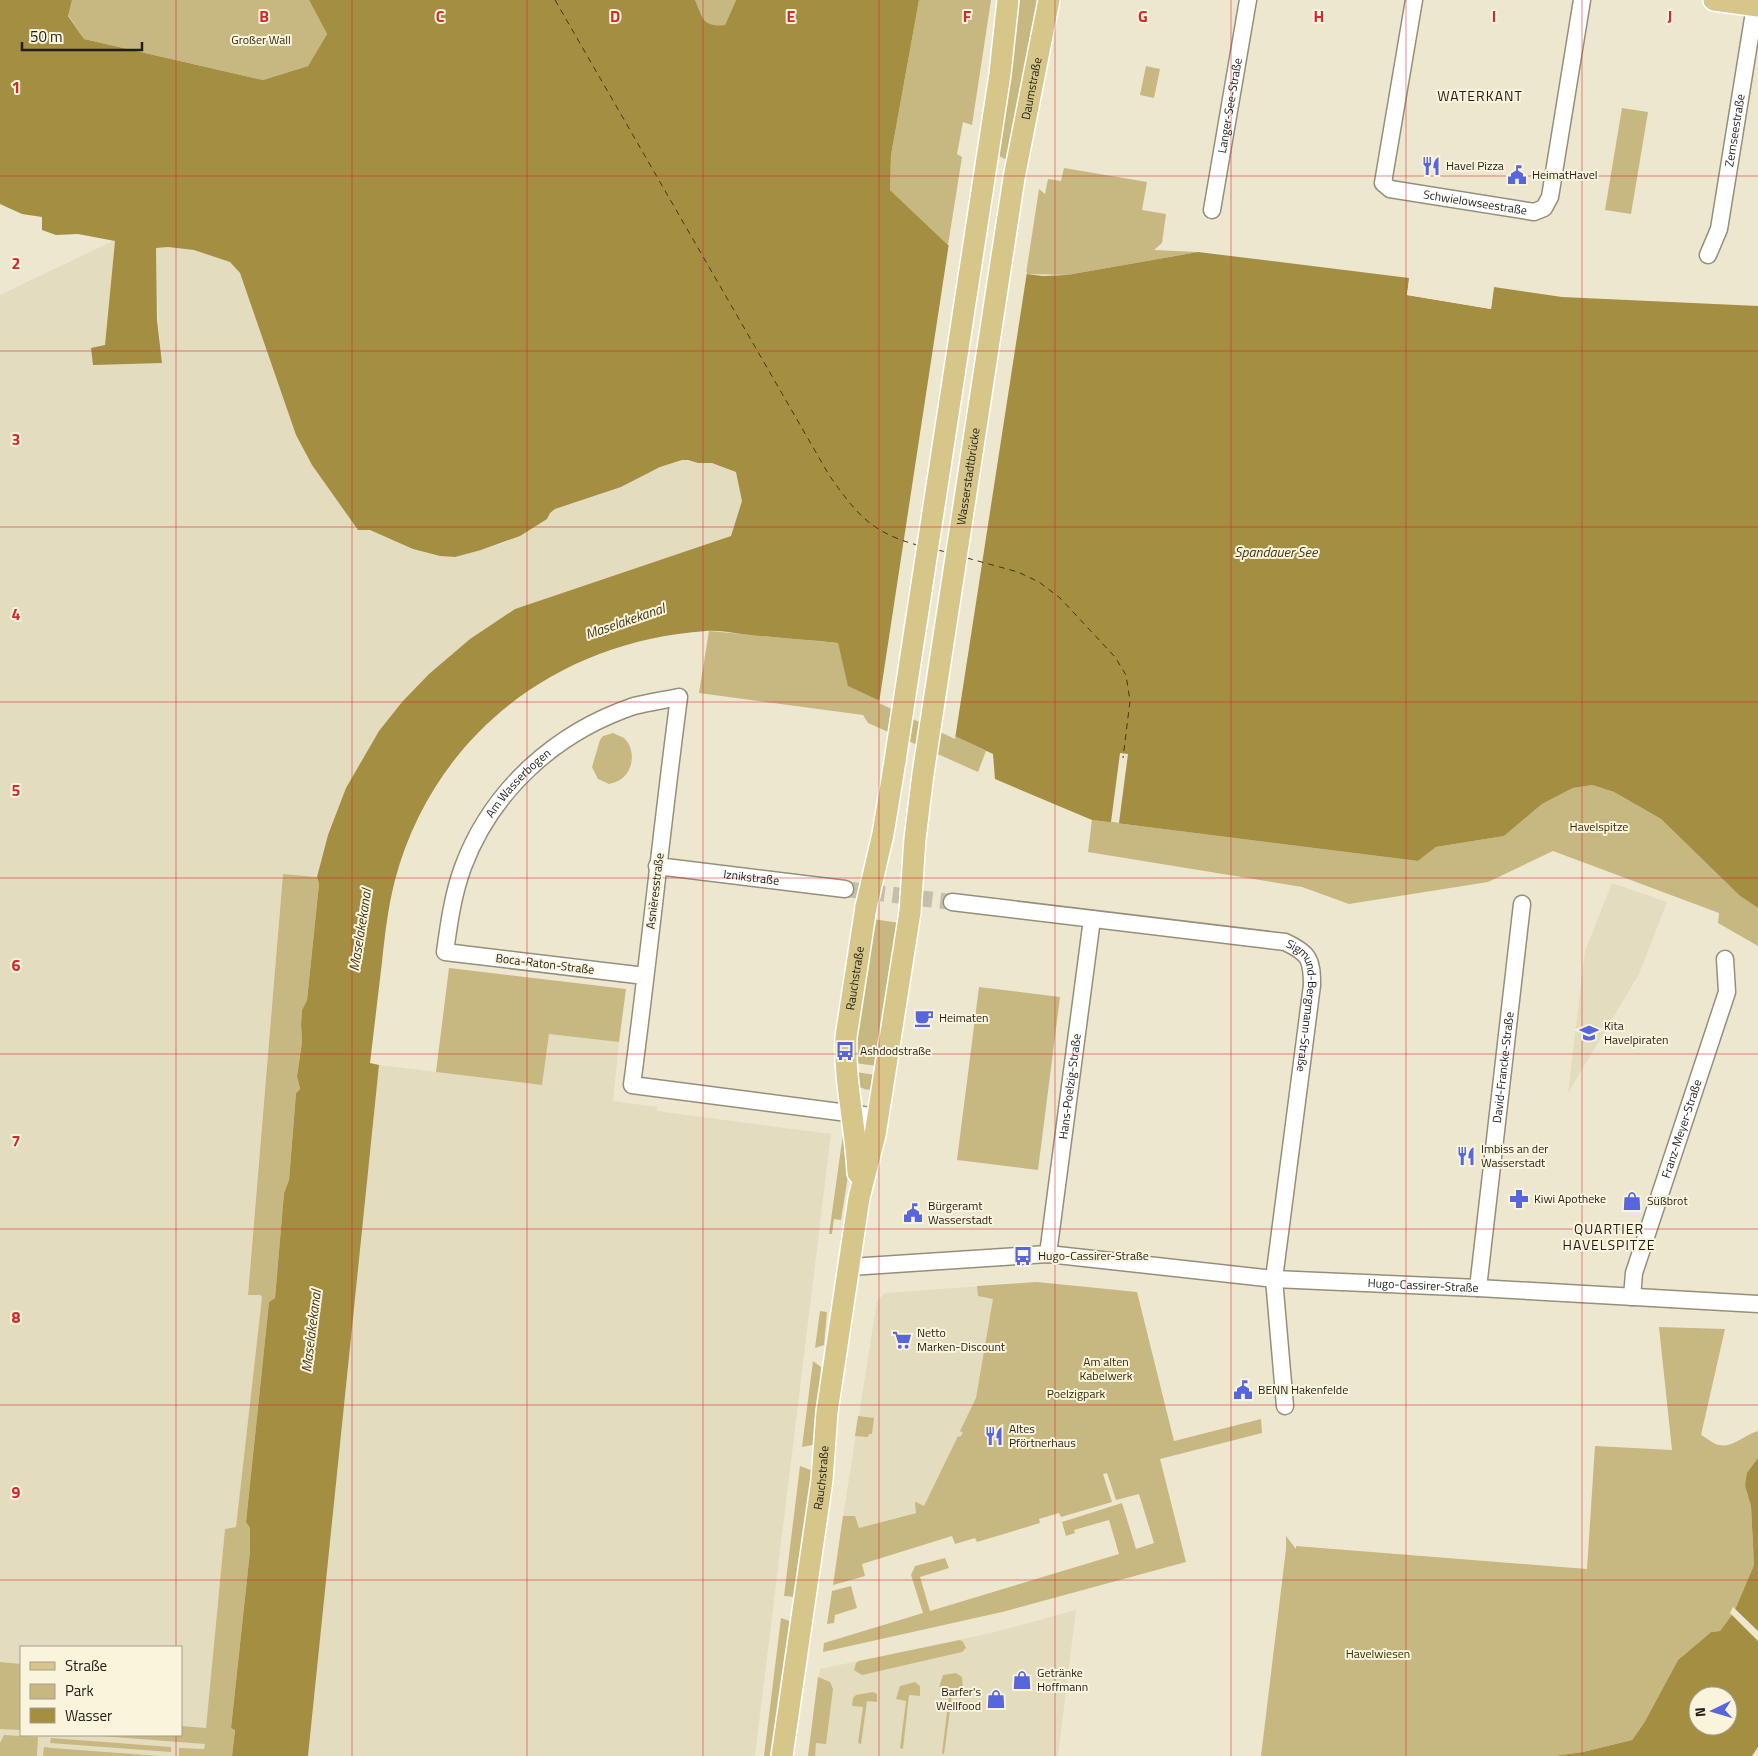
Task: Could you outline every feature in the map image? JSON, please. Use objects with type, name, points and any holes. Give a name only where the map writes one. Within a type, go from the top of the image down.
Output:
[{"type":"main road","name":"Rauchstraße","points":[[859,1198],[857,1142],[847,1086],[846,1037],[866,907],[895,761],[1000,74],[1008,0]]},
{"type":"main road","name":"Daumstraße","points":[[1014,178],[1049,0]]},
{"type":"main road","points":[[1714,0],[1757,6]]},
{"type":"main road","name":"Wasserstadtbrücke","points":[[924,774],[1014,178]]},
{"type":"main road","name":"Rauchstraße","points":[[782,1756],[822,1480],[825,1425],[859,1198],[878,1117],[910,912],[915,839],[924,774]]},
{"type":"street","name":"Langer-See-Straße","points":[[1212,210],[1248,0]]},
{"type":"street","name":"Schwielowseestraße","points":[[1414,0],[1383,183],[1390,189],[1534,212],[1544,208],[1550,197],[1582,0]]},
{"type":"street","name":"Zernseestraße","points":[[1708,255],[1719,228],[1757,6]]},
{"type":"street","name":"Asnièresstraße","points":[[679,697],[657,866],[632,1085],[852,1113]]},
{"type":"street","name":"Am Wasserbogen","points":[[445,952],[452,904],[466,860],[485,822],[521,775],[558,744],[587,726],[637,705],[679,697]]},
{"type":"street","name":"Iznikstraße","points":[[657,866],[845,889]]},
{"type":"street","name":"Sigmund-Bergmann-Straße","points":[[952,902],[1285,942],[1304,952],[1309,959],[1312,985],[1274,1279],[1285,1406]]},
{"type":"street","name":"David-Francke-Straße","points":[[1478,1288],[1522,904]]},
{"type":"street","name":"Hans-Poelzig-Straße","points":[[1048,1254],[1092,919]]},
{"type":"street","name":"Boca-Raton-Straße","points":[[445,952],[645,976]]},
{"type":"street","name":"Franz-Meyer-Straße","points":[[1632,1297],[1634,1273],[1726,992],[1725,959]]},
{"type":"street","points":[[852,1113],[878,1117]]},
{"type":"street","name":"Hugo-Cassirer-Straße","points":[[850,1267],[1048,1254],[1274,1279],[1478,1288],[1758,1304]]},
{"type":"shaded area","points":[[115,240],[105,346],[162,362],[158,318],[156,248],[168,247],[194,250],[233,263],[244,281],[296,435],[312,465],[358,530],[370,530],[413,549],[440,556],[455,557],[504,543],[547,519],[555,509],[621,487],[660,467],[682,460],[712,463],[737,472],[742,501],[731,536],[515,609],[470,639],[429,674],[402,702],[379,731],[328,835],[317,877],[283,874],[248,1294],[260,1295],[262,1297],[236,1527],[225,1529],[204,1756],[0,1756],[0,295]]},
{"type":"shaded area","name":"Kita Havelpiraten","points":[[1612,883],[1667,902],[1639,974],[1568,1093],[1585,951]]},
{"type":"shaded area","points":[[548,1033],[619,1042],[613,1101],[657,1107],[657,1111],[831,1134],[755,1756],[308,1756],[379,1065],[542,1085]]},
{"type":"shaded area","points":[[1037,1282],[925,1510],[859,1528],[840,1536],[877,1301],[885,1293]]},
{"type":"shaded area","points":[[1076,1610],[1058,1756],[808,1756],[820,1669],[991,1633]]},
{"type":"green space","name":"Großer Wall","points":[[72,0],[309,0],[327,34],[308,66],[263,80],[84,39],[68,15]]},
{"type":"green space","points":[[695,0],[736,0],[725,25],[717,25],[704,20]]},
{"type":"green space","points":[[919,0],[991,0],[972,125],[963,122],[957,154],[962,157],[948,245],[890,190],[891,155]]},
{"type":"green space","points":[[1013,0],[1040,0],[1009,161],[993,153]]},
{"type":"green space","points":[[1146,66],[1160,69],[1154,98],[1140,95]]},
{"type":"green space","points":[[1622,108],[1648,112],[1631,214],[1605,210]]},
{"type":"green space","points":[[1064,168],[1147,182],[1142,210],[1166,214],[1162,243],[1154,250],[1198,252],[1067,275],[1026,274],[1039,189],[1045,194],[1048,179],[1061,181]]},
{"type":"green space","points":[[709,631],[838,643],[849,686],[986,751],[978,772],[868,723],[863,715],[699,693]]},
{"type":"green space","points":[[613,733],[624,738],[628,743],[632,760],[625,776],[619,781],[609,784],[598,779],[592,767],[600,740],[603,736]]},
{"type":"green space","name":"Havelspitze","points":[[1592,785],[1614,792],[1661,819],[1740,896],[1758,908],[1758,946],[1718,923],[1719,913],[1553,851],[1488,882],[1349,904],[1302,887],[1088,852],[1092,820],[1418,861],[1436,847],[1504,836],[1542,804],[1573,788]]},
{"type":"green space","points":[[283,874],[317,877],[319,884],[307,1000],[302,1010],[302,1042],[297,1075],[300,1089],[296,1093],[289,1180],[284,1193],[275,1298],[269,1302],[246,1522],[250,1528],[250,1551],[231,1728],[235,1729],[232,1756],[179,1756],[179,1748],[204,1749],[205,1744],[100,1736],[182,1736],[182,1726],[206,1728],[225,1529],[236,1527],[262,1297],[260,1295],[248,1295]]},
{"type":"green space","points":[[872,919],[900,923],[878,1066],[854,1063],[853,1050]]},
{"type":"green space","points":[[449,968],[626,989],[619,1042],[549,1034],[542,1085],[436,1072]]},
{"type":"green space","points":[[979,987],[1060,997],[1038,1170],[957,1160]]},
{"type":"green space","points":[[855,1072],[876,1075],[875,1086],[868,1090],[859,1087]]},
{"type":"green space","points":[[844,1127],[852,1151],[841,1220],[834,1219],[832,1234],[829,1234]]},
{"type":"green space","name":"Poelzigpark","points":[[1037,1282],[1137,1292],[1174,1441],[1261,1419],[1262,1433],[1160,1459],[1186,1562],[1002,1612],[823,1652],[824,1643],[923,1613],[911,1575],[915,1566],[945,1558],[949,1568],[920,1577],[930,1611],[1119,1554],[1109,1520],[1074,1530],[1075,1533],[1066,1536],[1062,1522],[1122,1503],[1136,1549],[1154,1543],[1139,1494],[1116,1500],[1107,1473],[1103,1474],[1112,1502],[1061,1517],[1059,1513],[1039,1519],[1040,1523],[977,1542],[975,1538],[955,1544],[952,1536],[862,1564],[865,1576],[833,1585],[843,1516],[855,1516],[859,1528],[916,1513],[915,1503],[924,1506],[958,1436],[960,1437],[963,1433],[960,1431],[976,1398],[993,1299],[978,1296],[977,1286]]},
{"type":"green space","points":[[820,1311],[827,1312],[824,1345],[815,1348]]},
{"type":"green space","name":"Havelwiesen","points":[[1659,1327],[1725,1329],[1701,1435],[1719,1445],[1730,1445],[1758,1431],[1758,1458],[1745,1486],[1751,1506],[1754,1565],[1734,1612],[1720,1631],[1711,1632],[1678,1660],[1644,1723],[1632,1740],[1583,1752],[1554,1756],[1261,1756],[1286,1536],[1296,1549],[1296,1546],[1587,1569],[1595,1446],[1672,1450]]},
{"type":"green space","points":[[813,1361],[821,1367],[817,1444],[802,1447]]},
{"type":"green space","points":[[858,1416],[874,1418],[872,1434],[869,1434],[868,1437],[855,1436]]},
{"type":"green space","points":[[800,1466],[816,1472],[797,1597],[784,1596]]},
{"type":"green space","points":[[851,1586],[857,1608],[835,1615],[834,1623],[827,1624],[832,1591]]},
{"type":"green space","points":[[781,1618],[793,1622],[774,1756],[764,1756]]},
{"type":"green space","points":[[960,1640],[966,1648],[962,1652],[862,1675],[854,1670],[856,1663],[859,1661]]},
{"type":"green space","points":[[0,1662],[20,1664],[20,1730],[0,1729]]},
{"type":"green space","points":[[956,1673],[962,1677],[963,1689],[953,1688],[944,1754],[942,1753],[950,1688],[939,1687],[943,1675]]},
{"type":"green space","points":[[818,1677],[830,1682],[833,1689],[826,1744],[816,1743],[815,1756],[808,1756]]},
{"type":"green space","points":[[915,1682],[920,1686],[920,1696],[909,1695],[903,1749],[900,1748],[906,1701],[896,1699],[900,1686]]},
{"type":"green space","points":[[873,1692],[877,1694],[877,1702],[867,1701],[861,1744],[858,1743],[863,1707],[852,1706],[853,1698],[856,1695]]},
{"type":"green space","points":[[4,1735],[38,1737],[37,1756],[0,1756],[0,1743]]},
{"type":"green space","points":[[51,1738],[171,1747],[171,1752],[50,1743]]},
{"type":"green space","points":[[44,1747],[52,1748],[159,1756],[43,1756]]},
{"type":"water","name":"Spandauer See","points":[[0,0],[72,0],[68,16],[84,39],[263,80],[308,66],[327,34],[309,0],[695,0],[704,20],[712,24],[725,25],[736,0],[919,0],[891,155],[890,190],[948,245],[1026,274],[1043,276],[1067,275],[1198,252],[1409,278],[1407,295],[1491,309],[1494,287],[1562,297],[1758,306],[1758,908],[1740,896],[1661,819],[1614,792],[1592,785],[1573,788],[1542,804],[1504,836],[1436,847],[1418,861],[1092,820],[995,779],[993,754],[848,686],[838,643],[706,631],[652,639],[600,654],[553,676],[510,704],[472,740],[439,781],[413,828],[395,880],[390,900],[370,1063],[379,1065],[308,1756],[232,1756],[235,1730],[231,1728],[250,1551],[250,1528],[246,1522],[269,1302],[275,1298],[284,1193],[289,1180],[296,1093],[300,1089],[297,1076],[302,1042],[302,1010],[307,1000],[319,884],[317,877],[328,835],[346,788],[379,731],[402,702],[429,674],[470,639],[515,609],[731,536],[742,501],[736,472],[712,463],[682,460],[660,467],[621,487],[555,509],[547,519],[520,536],[455,557],[440,556],[413,549],[370,530],[358,530],[312,465],[296,435],[240,273],[230,262],[194,250],[168,247],[156,248],[157,320],[162,363],[93,365],[91,348],[105,345],[115,241],[78,234],[56,235],[42,230],[42,217],[22,214],[0,204]]},
{"type":"water","points":[[1758,1458],[1758,1747],[1752,1756],[1554,1756],[1583,1752],[1632,1740],[1644,1723],[1678,1660],[1711,1632],[1720,1631],[1734,1612],[1754,1565],[1751,1506],[1745,1486],[1747,1473]]},
{"type":"pier","points":[[949,243],[1027,272],[955,739],[879,703]]},
{"type":"pier","points":[[1410,275],[1412,278],[1410,293],[1488,306],[1494,285],[1491,309],[1407,295]]},
{"type":"pier","points":[[1120,753],[1128,754],[1119,823],[1111,822]]},
{"type":"pier","points":[[1733,1607],[1758,1631],[1758,1641],[1730,1613]]},
{"type":"ferry route","points":[[555,0],[829,475],[856,510],[876,527],[887,534],[917,545]]},
{"type":"ferry route","points":[[938,550],[946,552]]},
{"type":"ferry route","points":[[967,558],[1018,572],[1039,582],[1060,598],[1115,657],[1126,675],[1130,701],[1123,758]]},
{"type":"tunnel","points":[[845,889],[952,902]]},
{"type":"place","name":"Havel Pizza","points":[[1431,166]]},
{"type":"place","name":"HeimatHavel","points":[[1517,175]]},
{"type":"place","name":"Heimaten","points":[[924,1018]]},
{"type":"place","name":"Kita Havelpiraten","points":[[1589,1033]]},
{"type":"place","name":"Ashdodstraße","points":[[845,1051]]},
{"type":"place","name":"Imbiss an der Wasserstadt","points":[[1466,1156]]},
{"type":"place","name":"Kiwi Apotheke","points":[[1519,1199]]},
{"type":"place","name":"Süßbrot","points":[[1632,1201]]},
{"type":"place","name":"Bürgeramt Wasserstadt","points":[[913,1213]]},
{"type":"place","name":"Hugo-Cassirer-Straße","points":[[1023,1256]]},
{"type":"place","name":"Netto Marken-Discount","points":[[902,1340]]},
{"type":"place","name":"BENN Hakenfelde","points":[[1243,1390]]},
{"type":"place","name":"Altes Pförtnerhaus","points":[[994,1436]]},
{"type":"place","name":"Getränke Hoffmann","points":[[1022,1680]]},
{"type":"place","name":"Barfer's Wellfood","points":[[996,1699]]},
{"type":"district","name":"WATERKANT","points":[[1480,96]]},
{"type":"district","name":"QUARTIER HAVELSPITZE","points":[[1609,1238]]},
{"type":"water label","name":"Maselakekanal","points":[[625,621]]},
{"type":"water label","name":"Maselakekanal","points":[[360,930]]},
{"type":"water label","name":"Maselakekanal","points":[[311,1331]]},
{"type":"park label","name":"Am alten Kabelwerk","points":[[1106,1369]]}]
